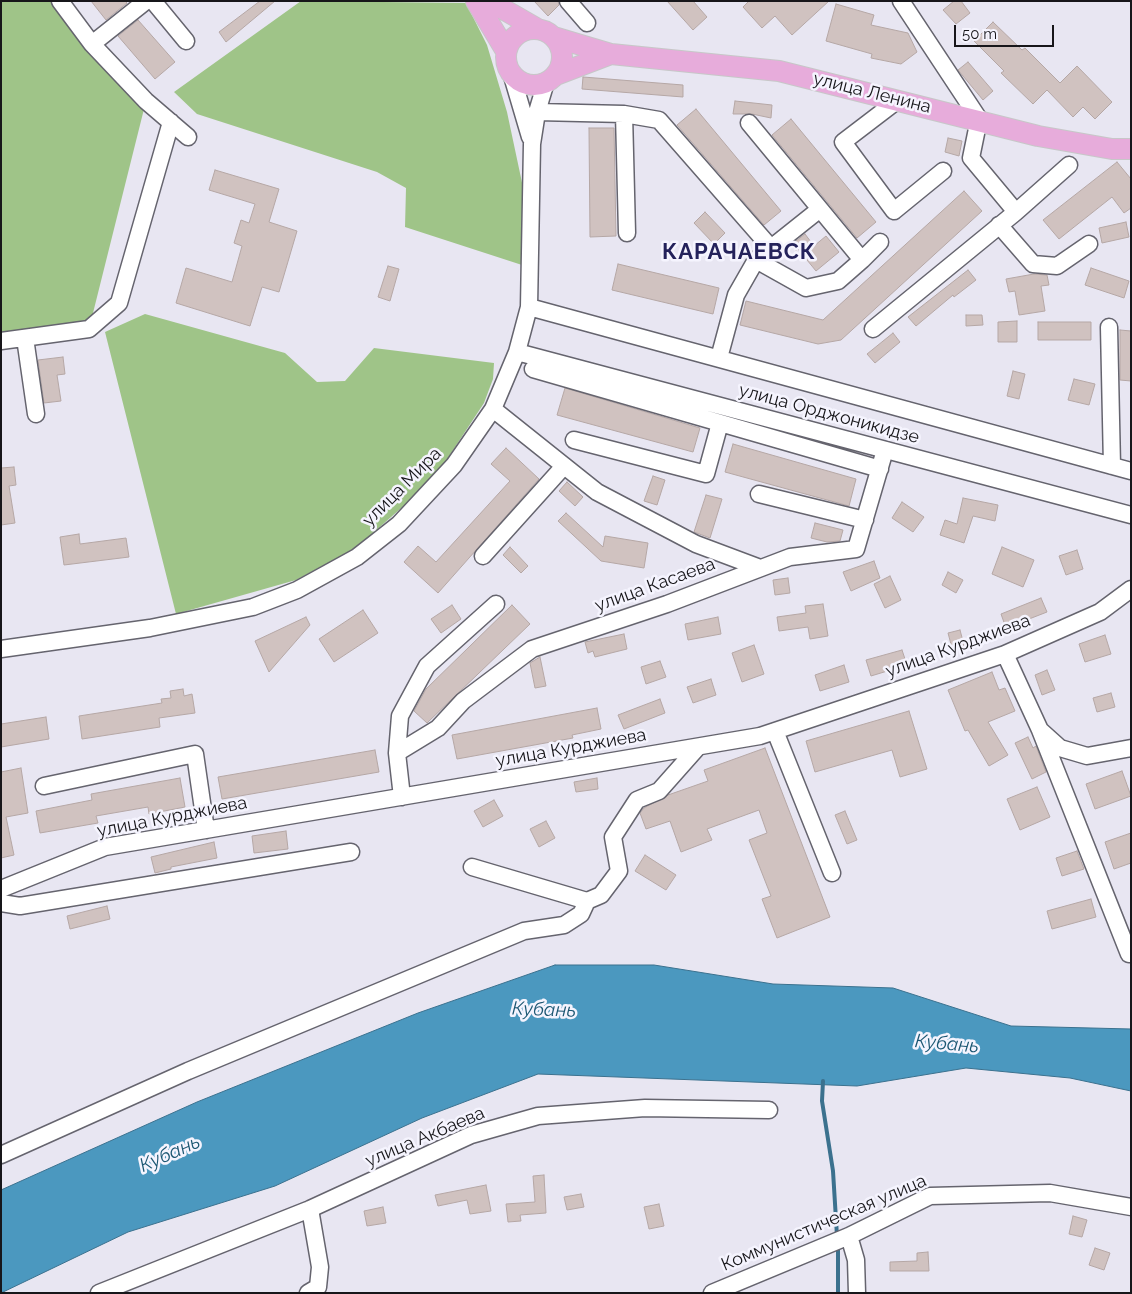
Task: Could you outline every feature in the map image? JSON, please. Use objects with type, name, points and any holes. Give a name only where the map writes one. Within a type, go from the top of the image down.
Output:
[{"type":"main road","points":[[476,1],[506,51]]},
{"type":"main road","points":[[489,1],[554,36],[560,45],[561,67],[551,79],[537,85],[527,84],[512,76],[506,61],[506,51],[516,34],[525,29],[536,28]]},
{"type":"main road","name":"улица Ленина","points":[[554,36],[611,54],[779,71],[1038,136],[1112,149],[1131,148]]},
{"type":"main road","name":"улица Ленина","points":[[551,79],[611,54]]},
{"type":"street","points":[[60,1],[92,44],[146,101],[188,137]]},
{"type":"street","points":[[92,44],[146,1]]},
{"type":"street","points":[[153,1],[186,41]]},
{"type":"street","points":[[568,1],[587,23]]},
{"type":"street","points":[[901,1],[979,120],[971,158],[1016,212]]},
{"type":"street","name":"улица Мира","points":[[512,76],[532,144]]},
{"type":"street","name":"улица Мира","points":[[1,649],[150,628],[253,607],[297,590],[357,557],[399,524],[454,465],[493,409],[517,352],[530,306],[532,144],[537,112],[551,79]]},
{"type":"street","points":[[898,100],[843,142],[894,211],[943,171]]},
{"type":"street","points":[[537,112],[624,114],[659,120],[771,248]]},
{"type":"street","points":[[624,114],[627,233]]},
{"type":"street","points":[[1,341],[89,330],[119,303],[171,122]]},
{"type":"street","points":[[749,123],[862,260]]},
{"type":"street","points":[[873,328],[1016,212],[1069,165]]},
{"type":"street","points":[[718,358],[736,295],[756,260],[820,209]]},
{"type":"street","points":[[999,225],[1033,264],[1057,266],[1089,244]]},
{"type":"street","points":[[756,260],[806,288],[838,281],[880,242]]},
{"type":"street","name":"улица Орджоникидзе","points":[[530,306],[1131,471]]},
{"type":"street","points":[[1109,327],[1112,466]]},
{"type":"street","points":[[25,338],[36,414]]},
{"type":"street","name":"улица Орджоникидзе","points":[[517,352],[1131,515]]},
{"type":"street","points":[[533,369],[880,469]]},
{"type":"street","points":[[493,409],[597,492],[696,544],[760,568]]},
{"type":"street","points":[[574,440],[706,474],[720,423]]},
{"type":"street","name":"улица Касаева","points":[[397,753],[438,728],[463,700],[532,649],[667,604],[790,557],[856,549],[886,450]]},
{"type":"street","points":[[483,556],[564,466]]},
{"type":"street","points":[[759,494],[865,520]]},
{"type":"street","name":"улица Курджиева","points":[[1,889],[105,847],[760,736],[1005,654],[1100,612],[1131,589]]},
{"type":"street","points":[[402,797],[397,753],[400,716],[426,666],[496,604]]},
{"type":"street","points":[[1005,654],[1040,730],[1129,954]]},
{"type":"street","points":[[1040,730],[1060,748],[1087,756],[1131,748]]},
{"type":"street","points":[[775,731],[832,873]]},
{"type":"street","points":[[472,867],[587,901],[602,895],[619,871],[613,837],[638,800],[659,791],[698,747]]},
{"type":"street","points":[[44,786],[195,754],[206,830]]},
{"type":"street","points":[[1,903],[20,906],[351,852]]},
{"type":"street","points":[[1,1155],[188,1071],[524,931],[564,925],[581,914],[587,901]]},
{"type":"street","name":"улица Акбаева","points":[[99,1293],[310,1209],[472,1135],[538,1116],[645,1108],[770,1110]]},
{"type":"street","name":"Коммунистическая улица","points":[[712,1293],[849,1236],[930,1196],[1050,1193],[1131,1207]]},
{"type":"street","points":[[308,1293],[318,1286],[320,1267],[310,1209]]},
{"type":"street","points":[[849,1236],[856,1260],[857,1293]]},
{"type":"green space","points":[[1,1],[60,1],[146,101],[89,329],[1,341]]},
{"type":"green space","points":[[301,1],[466,3],[487,45],[507,112],[524,192],[522,265],[405,227],[406,188],[377,172],[197,114],[174,92]]},
{"type":"green space","points":[[145,314],[285,353],[317,382],[345,381],[374,348],[494,363],[493,379],[484,403],[434,479],[356,548],[296,580],[176,614],[105,332]]},
{"type":"water","name":"Кубань","points":[[555,965],[654,965],[773,984],[893,988],[1011,1026],[1131,1029],[1131,1091],[1070,1078],[966,1068],[857,1086],[538,1074],[422,1118],[275,1186],[128,1232],[1,1293],[1,1190],[197,1102],[418,1013]]},
{"type":"building","points":[[91,1],[125,1],[127,3],[106,20]]},
{"type":"building","points":[[260,1],[275,1],[226,42],[219,32]]},
{"type":"building","points":[[534,1],[558,1],[559,5],[548,16]]},
{"type":"building","points":[[667,1],[693,1],[707,17],[693,30]]},
{"type":"building","points":[[749,1],[829,1],[792,35],[775,16],[762,28],[743,7]]},
{"type":"building","points":[[954,1],[961,1],[970,13],[956,24],[943,10]]},
{"type":"building","points":[[836,4],[874,15],[871,25],[908,33],[917,52],[901,64],[871,58],[872,54],[826,41]]},
{"type":"building","points":[[138,20],[175,62],[155,79],[118,36]]},
{"type":"building","points":[[993,22],[1022,50],[1025,48],[1060,83],[1077,66],[1112,102],[1095,119],[1083,107],[1073,117],[1047,90],[1033,104],[1001,73],[1004,71],[974,41]]},
{"type":"building","points":[[968,62],[993,91],[983,100],[958,70]]},
{"type":"building","points":[[583,77],[683,85],[683,97],[582,89]]},
{"type":"building","points":[[735,101],[772,105],[771,118],[752,114],[733,114]]},
{"type":"building","points":[[696,109],[781,211],[764,225],[677,125]]},
{"type":"building","points":[[791,119],[876,222],[857,238],[772,135]]},
{"type":"building","points":[[589,128],[614,128],[616,236],[590,237]]},
{"type":"building","points":[[948,138],[962,141],[959,156],[945,152]]},
{"type":"building","points":[[1117,162],[1131,179],[1131,208],[1124,213],[1112,197],[1059,239],[1043,220]]},
{"type":"building","points":[[215,170],[279,189],[269,222],[297,231],[279,292],[262,287],[250,326],[176,303],[186,268],[232,282],[242,246],[234,243],[241,220],[249,223],[255,204],[209,190]]},
{"type":"building","points":[[964,191],[982,211],[841,340],[818,344],[740,325],[746,301],[823,320]]},
{"type":"building","points":[[705,212],[725,233],[714,244],[694,223]]},
{"type":"building","points":[[1126,222],[1129,237],[1102,243],[1099,228]]},
{"type":"building","points":[[805,234],[814,246],[826,236],[839,252],[816,271],[798,249],[796,251],[791,245]]},
{"type":"building","points":[[618,264],[719,288],[713,314],[612,290]]},
{"type":"building","points":[[388,266],[399,269],[390,301],[378,297]]},
{"type":"building","points":[[1091,268],[1129,281],[1124,298],[1085,285]]},
{"type":"building","points":[[968,270],[976,280],[954,297],[953,295],[916,326],[908,317]]},
{"type":"building","points":[[1034,274],[1047,275],[1049,285],[1041,286],[1045,311],[1019,315],[1015,291],[1009,292],[1006,279]]},
{"type":"building","points":[[966,315],[982,315],[983,325],[966,326]]},
{"type":"building","points":[[1017,321],[1017,342],[998,342],[998,322]]},
{"type":"building","points":[[1038,322],[1091,322],[1091,340],[1038,340]]},
{"type":"building","points":[[1120,330],[1131,331],[1131,381],[1120,380]]},
{"type":"building","points":[[893,333],[900,342],[875,363],[867,354]]},
{"type":"building","points":[[63,357],[65,374],[57,375],[61,401],[44,403],[38,360]]},
{"type":"building","points":[[1013,371],[1025,374],[1019,399],[1007,396]]},
{"type":"building","points":[[1074,379],[1095,384],[1089,405],[1068,400]]},
{"type":"building","points":[[565,388],[700,428],[693,452],[557,415]]},
{"type":"building","points":[[733,444],[856,479],[849,506],[725,472]]},
{"type":"building","points":[[506,448],[539,479],[438,593],[404,562],[418,546],[436,562],[510,481],[491,464]]},
{"type":"building","points":[[14,467],[16,485],[9,486],[15,523],[1,525],[1,468]]},
{"type":"building","points":[[653,476],[665,480],[657,505],[644,501]]},
{"type":"building","points":[[567,482],[583,497],[575,506],[559,491]]},
{"type":"building","points":[[706,495],[722,499],[710,538],[694,532]]},
{"type":"building","points":[[963,498],[998,505],[995,521],[973,516],[964,543],[940,535],[945,520],[957,524]]},
{"type":"building","points":[[902,502],[924,517],[913,532],[892,518]]},
{"type":"building","points":[[566,513],[603,547],[605,536],[648,543],[644,568],[601,561],[558,521]]},
{"type":"building","points":[[815,523],[843,530],[840,541],[827,542],[811,538]]},
{"type":"building","points":[[79,534],[80,544],[126,538],[129,557],[64,565],[60,537]]},
{"type":"building","points":[[510,547],[528,566],[521,573],[503,555]]},
{"type":"building","points":[[1002,547],[1034,560],[1023,587],[992,574]]},
{"type":"building","points":[[1077,550],[1083,569],[1066,575],[1059,556]]},
{"type":"building","points":[[874,561],[880,578],[851,591],[843,572]]},
{"type":"building","points":[[948,572],[963,580],[956,593],[942,585]]},
{"type":"building","points":[[890,576],[901,600],[885,608],[874,584]]},
{"type":"building","points":[[788,578],[790,593],[775,595],[773,580]]},
{"type":"building","points":[[1041,598],[1047,612],[1006,628],[1001,614]]},
{"type":"building","points":[[823,604],[828,636],[810,639],[808,627],[779,631],[777,617],[806,613],[805,606]]},
{"type":"building","points":[[452,605],[461,619],[441,633],[431,619]]},
{"type":"building","points":[[512,605],[530,624],[427,723],[414,711],[426,689]]},
{"type":"building","points":[[363,610],[378,633],[334,662],[319,639]]},
{"type":"building","points":[[306,617],[310,625],[269,672],[255,641]]},
{"type":"building","points":[[718,617],[721,634],[688,640],[685,624]]},
{"type":"building","points":[[960,630],[964,645],[952,648],[948,633]]},
{"type":"building","points":[[624,634],[627,649],[595,657],[593,651],[588,653],[585,642]]},
{"type":"building","points":[[1105,635],[1111,654],[1085,662],[1079,644]]},
{"type":"building","points":[[754,645],[764,674],[742,682],[732,653]]},
{"type":"building","points":[[902,650],[907,665],[871,676],[866,660]]},
{"type":"building","points":[[540,657],[546,686],[535,688],[530,663]]},
{"type":"building","points":[[660,661],[666,677],[646,684],[641,667]]},
{"type":"building","points":[[844,665],[849,682],[820,691],[815,675]]},
{"type":"building","points":[[1047,670],[1055,690],[1042,695],[1035,675]]},
{"type":"building","points":[[992,672],[999,690],[1005,688],[1015,711],[988,722],[1008,755],[989,766],[968,730],[965,731],[948,690]]},
{"type":"building","points":[[711,679],[716,695],[693,703],[687,687]]},
{"type":"building","points":[[183,689],[184,696],[192,694],[195,713],[159,718],[160,727],[82,739],[79,716],[162,703],[161,699],[171,698],[170,691]]},
{"type":"building","points":[[1111,693],[1115,707],[1097,712],[1093,698]]},
{"type":"building","points":[[660,699],[665,713],[624,729],[618,715]]},
{"type":"building","points":[[597,708],[601,729],[572,735],[573,738],[457,759],[452,735]]},
{"type":"building","points":[[909,711],[927,769],[900,777],[892,750],[815,772],[806,741]]},
{"type":"building","points":[[46,717],[49,739],[1,747],[1,724]]},
{"type":"building","points":[[1028,737],[1033,748],[1036,746],[1046,772],[1032,779],[1015,743]]},
{"type":"building","points":[[765,748],[830,917],[777,938],[762,899],[771,896],[749,840],[767,833],[759,810],[707,829],[712,840],[681,852],[670,821],[646,829],[640,813],[644,808],[668,795],[708,781],[704,770]]},
{"type":"building","points":[[375,750],[379,772],[222,799],[218,777]]},
{"type":"building","points":[[21,768],[28,813],[6,817],[14,855],[1,858],[1,772]]},
{"type":"building","points":[[1122,771],[1131,796],[1095,809],[1086,784]]},
{"type":"building","points":[[180,778],[185,807],[149,814],[148,807],[96,816],[98,823],[40,833],[36,811],[92,800],[91,794]]},
{"type":"building","points":[[597,778],[598,789],[576,792],[574,782]]},
{"type":"building","points":[[1037,787],[1050,817],[1020,830],[1007,799]]},
{"type":"building","points":[[494,800],[503,816],[483,827],[474,811]]},
{"type":"building","points":[[845,811],[857,840],[847,844],[835,815]]},
{"type":"building","points":[[546,821],[555,838],[539,847],[530,829]]},
{"type":"building","points":[[286,831],[288,849],[254,853],[252,836]]},
{"type":"building","points":[[1131,833],[1131,863],[1114,869],[1105,842]]},
{"type":"building","points":[[214,842],[217,858],[171,867],[171,869],[155,873],[151,857]]},
{"type":"building","points":[[1077,851],[1084,869],[1062,876],[1056,858]]},
{"type":"building","points":[[645,855],[676,875],[666,890],[635,871]]},
{"type":"building","points":[[1091,899],[1096,917],[1052,929],[1047,911]]},
{"type":"building","points":[[107,906],[110,919],[70,929],[67,916]]},
{"type":"building","points":[[544,1175],[546,1213],[520,1215],[521,1221],[508,1222],[506,1204],[535,1202],[533,1176]]},
{"type":"building","points":[[486,1185],[491,1211],[470,1214],[467,1200],[438,1206],[435,1195]]},
{"type":"building","points":[[581,1194],[584,1207],[567,1210],[564,1197]]},
{"type":"building","points":[[659,1204],[664,1226],[649,1229],[644,1207]]},
{"type":"building","points":[[383,1207],[386,1223],[367,1226],[364,1211]]},
{"type":"building","points":[[1073,1216],[1087,1220],[1082,1237],[1069,1234]]},
{"type":"building","points":[[1095,1248],[1110,1253],[1104,1270],[1089,1265]]},
{"type":"building","points":[[928,1252],[929,1271],[890,1271],[890,1262],[917,1261],[917,1253]]},
{"type":"waterway","points":[[823,1081],[822,1101],[833,1171],[837,1236]]},
{"type":"waterway","points":[[838,1245],[838,1293]]},
{"type":"district","name":"КАРАЧАЕВСК","points":[[739,252]]}]
